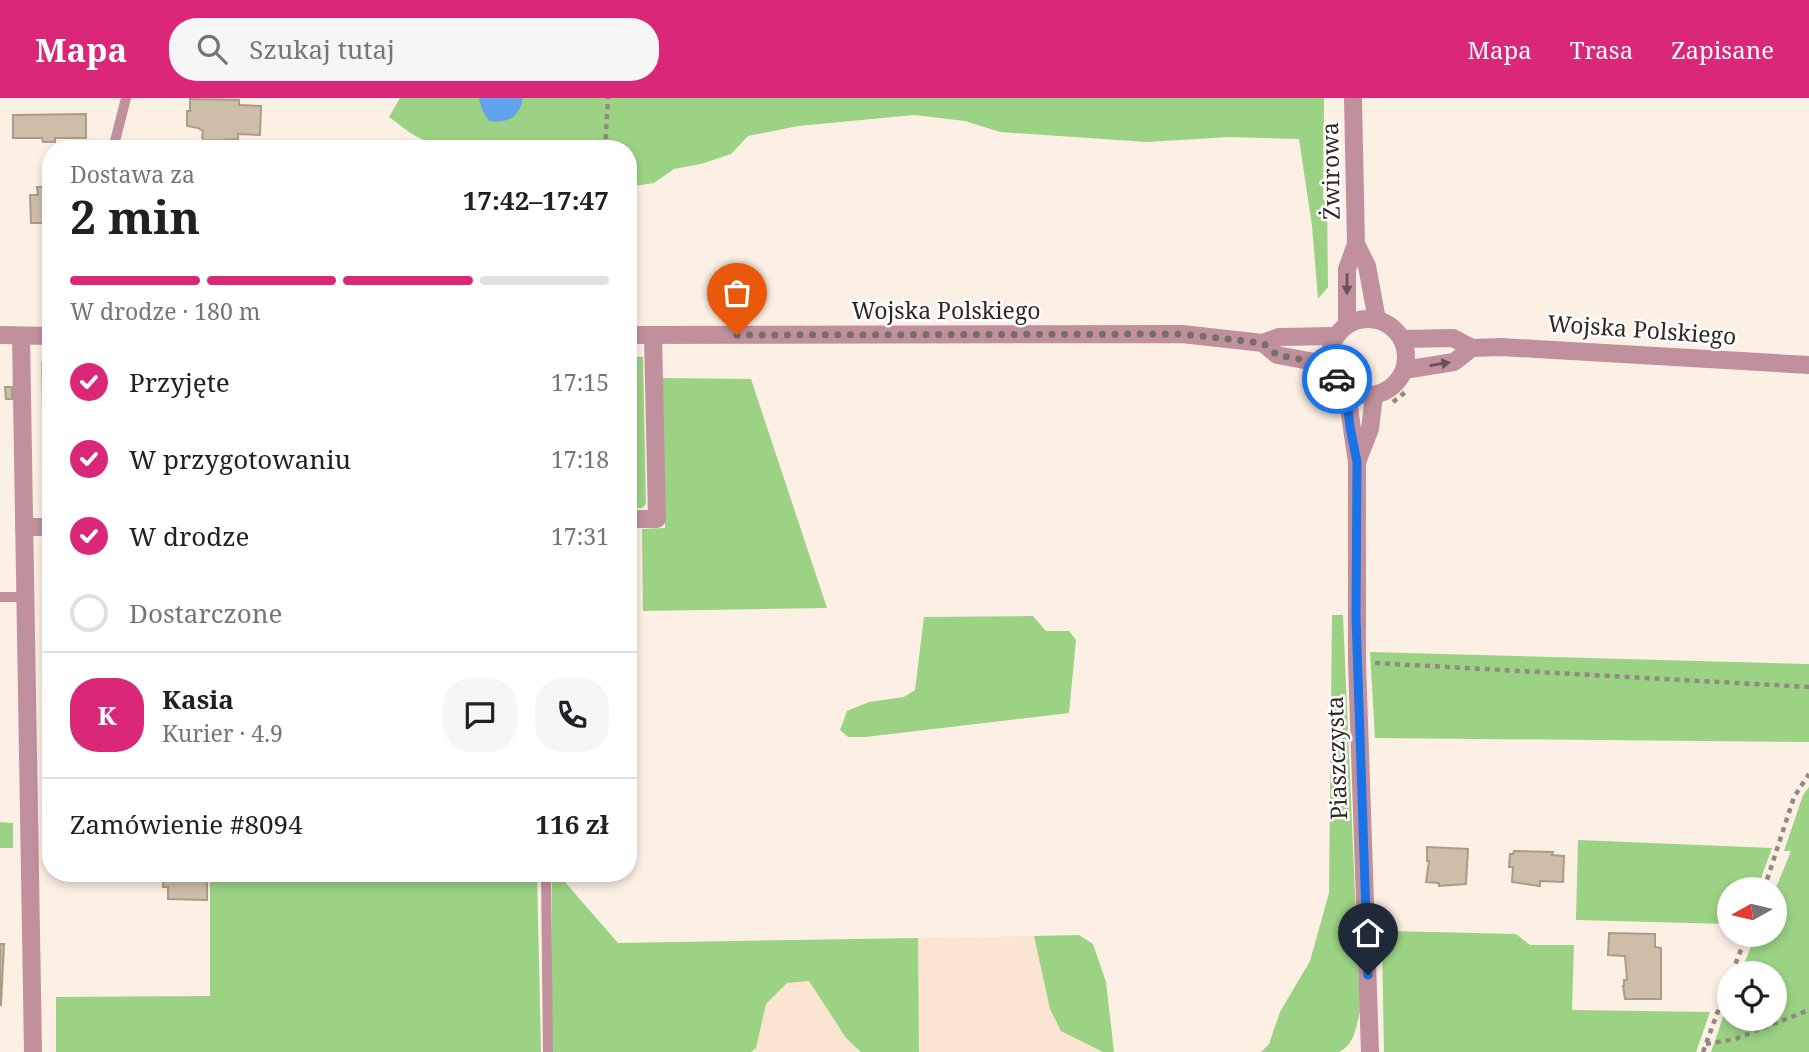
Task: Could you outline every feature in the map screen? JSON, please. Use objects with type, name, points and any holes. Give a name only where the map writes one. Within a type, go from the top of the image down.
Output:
[{"type":"street","name":"Żwirowa","points":[[1341,331],[1347,269],[1356,244],[1353,98]]},
{"type":"street","name":"Żwirowa","points":[[1356,244],[1367,266],[1377,320]]},
{"type":"street","points":[[1357,320],[1377,320],[1394,328],[1402,339],[1406,352],[1404,370],[1395,385],[1385,391],[1380,402],[1346,388],[1335,376],[1330,353],[1341,331],[1357,320]]},
{"type":"street","name":"Wojska Polskiego","points":[[637,335],[1182,334],[1263,343],[1279,337],[1341,331]]},
{"type":"street","points":[[0,335],[42,336]]},
{"type":"street","points":[[637,519],[657,519],[653,335]]},
{"type":"street","points":[[21,336],[33,1052]]},
{"type":"street","name":"Wojska Polskiego","points":[[1402,339],[1453,338],[1472,348],[1533,347],[1809,365]]},
{"type":"street","name":"Wojska Polskiego","points":[[1263,343],[1277,355],[1331,365]]},
{"type":"street","name":"Wojska Polskiego","points":[[1404,370],[1454,362],[1472,348]]},
{"type":"street","name":"Piaszczysta","points":[[1346,388],[1357,462],[1357,662],[1370,1052]]},
{"type":"street","name":"Piaszczysta","points":[[1357,462],[1380,402]]},
{"type":"street","points":[[24,527],[42,527]]},
{"type":"lane","points":[[115,140],[126,98]]},
{"type":"lane","points":[[0,597],[25,597]]},
{"type":"lane","points":[[546,882],[548,1052]]},
{"type":"path","points":[[606,140],[608,98]]},
{"type":"path","points":[[1380,402],[1410,387]]},
{"type":"path","points":[[1357,662],[1809,687]]},
{"type":"path","points":[[1768,877],[1794,797],[1809,774]]},
{"type":"path","points":[[1706,1044],[1735,1039],[1809,1010]]},
{"type":"path","points":[[1703,1052],[1717,1014]]},
{"type":"shaded area","points":[[1034,936],[1043,978],[1086,1043],[1103,1052],[919,1052],[918,938]]},
{"type":"shaded area","points":[[809,981],[846,1038],[861,1052],[751,1052],[756,1047],[766,1004],[787,982]]},
{"type":"green space","points":[[400,98],[1324,98],[1323,200],[1327,200],[1328,287],[1318,299],[1312,226],[1299,139],[1229,137],[1147,142],[1000,132],[965,121],[914,115],[798,126],[748,136],[731,154],[674,169],[654,183],[637,186],[637,140],[425,140],[389,117]]},
{"type":"green space","points":[[637,357],[643,357],[646,504],[637,508]]},
{"type":"green space","points":[[662,378],[751,379],[827,608],[643,611],[642,529],[665,528]]},
{"type":"green space","points":[[1332,615],[1343,615],[1360,1011],[1352,1040],[1339,1052],[1261,1052],[1269,1044],[1280,1012],[1310,961],[1329,893]]},
{"type":"green space","points":[[1033,616],[1046,631],[1069,631],[1076,640],[1069,713],[865,737],[848,737],[840,730],[847,711],[869,702],[904,697],[915,690],[924,617]]},
{"type":"green space","points":[[1370,652],[1809,664],[1809,742],[1375,738]]},
{"type":"green space","points":[[1809,787],[1809,1052],[1711,1052],[1718,1031],[1787,1031],[1787,961],[1745,961],[1751,947],[1787,947],[1787,877],[1780,877],[1791,851],[1784,851],[1803,795]]},
{"type":"green space","points":[[0,822],[13,823],[13,848],[0,848]]},
{"type":"green space","points":[[1578,840],[1772,848],[1761,877],[1717,877],[1717,924],[1576,920]]},
{"type":"green space","points":[[210,882],[537,882],[541,1052],[56,1052],[56,997],[210,996]]},
{"type":"green space","points":[[552,882],[565,882],[618,943],[918,938],[919,1052],[861,1052],[846,1038],[809,981],[787,983],[766,1004],[756,1048],[751,1052],[553,1052]]},
{"type":"green space","points":[[1390,931],[1516,934],[1530,945],[1574,945],[1572,1010],[1710,1012],[1696,1052],[1384,1052],[1382,945]]},
{"type":"green space","points":[[1079,935],[1093,944],[1106,982],[1114,1052],[1103,1052],[1061,1031],[1050,1009],[1034,936]]},
{"type":"water","points":[[479,98],[523,98],[519,110],[512,118],[489,121]]},
{"type":"building","points":[[190,99],[239,100],[239,105],[261,106],[260,135],[238,134],[238,139],[204,140],[203,131],[187,126],[187,111],[190,111]]},
{"type":"building","points":[[86,114],[86,138],[13,138],[13,115]]},
{"type":"building","points":[[37,187],[42,187],[42,223],[31,223],[30,195],[38,195]]},
{"type":"building","points":[[5,387],[12,387],[12,399],[6,399]]},
{"type":"building","points":[[1427,847],[1468,849],[1466,884],[1439,886],[1439,883],[1426,882],[1429,861]]},
{"type":"building","points":[[1514,851],[1553,852],[1552,855],[1564,856],[1563,882],[1540,881],[1540,886],[1512,882],[1513,867],[1509,867],[1510,854]]},
{"type":"building","points":[[163,882],[207,882],[207,900],[168,899],[168,887],[163,887]]},
{"type":"building","points":[[1609,933],[1655,934],[1655,947],[1661,948],[1661,999],[1625,999],[1625,956],[1608,955]]},
{"type":"building","points":[[0,944],[4,944],[1,1005],[0,1005]]},
{"type":"way so far","points":[[737,335],[1182,334],[1263,343],[1277,355],[1331,365],[1337,379]]},
{"type":"route","points":[[1337,379],[1346,388],[1357,462],[1355,595],[1368,975]]}]
